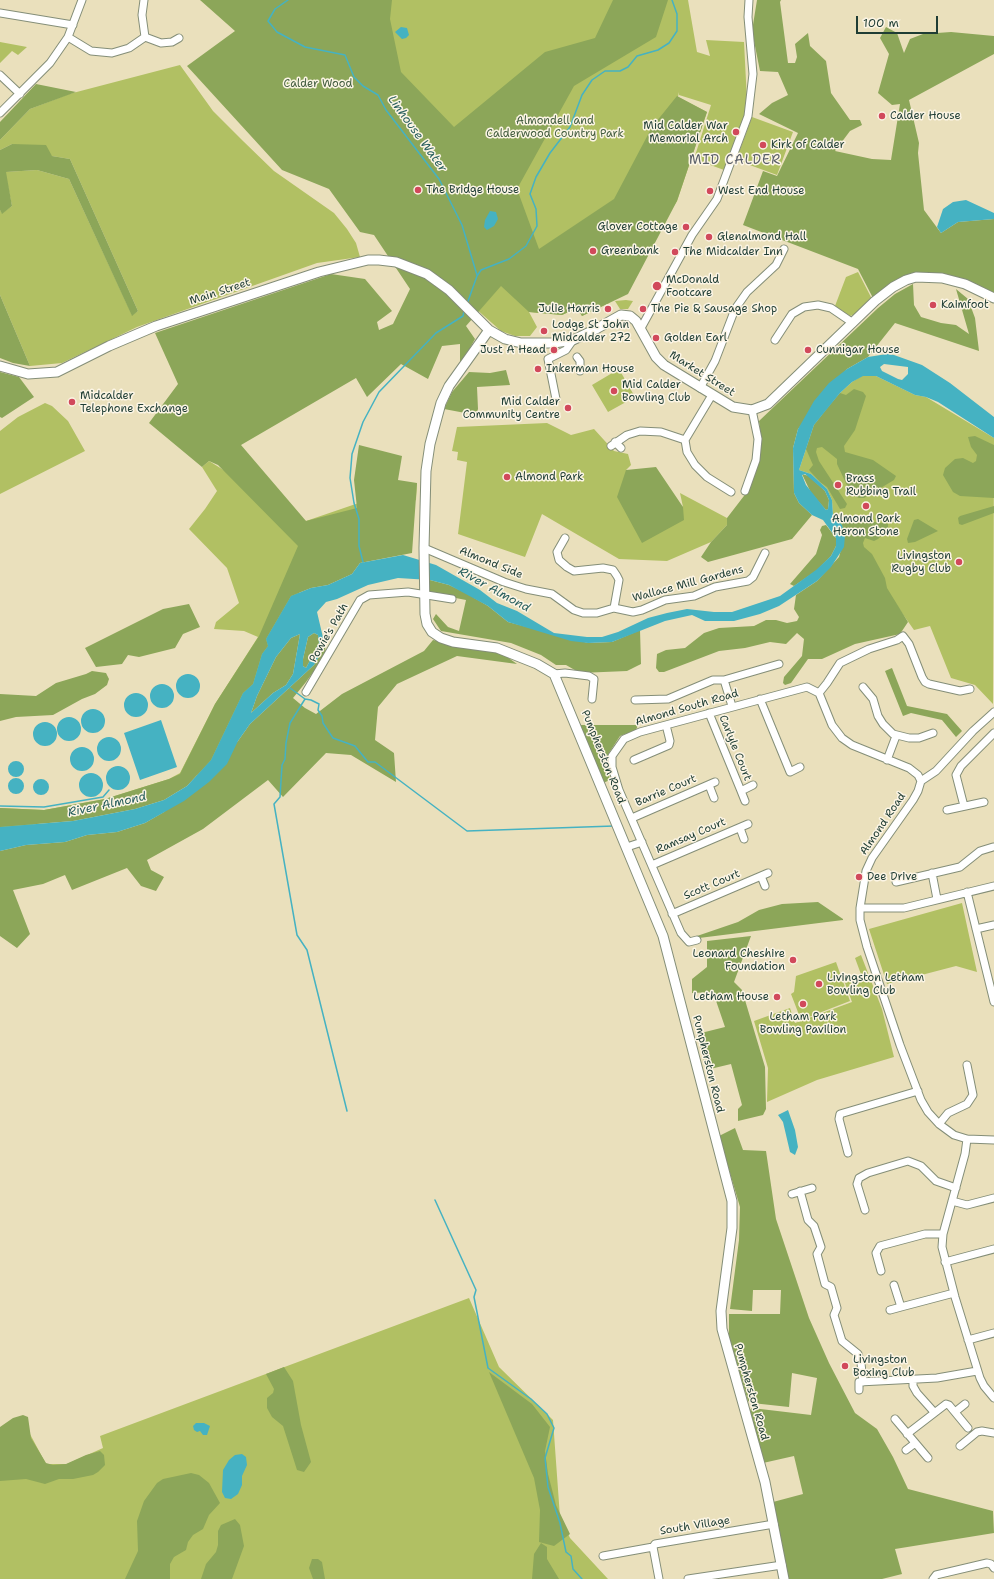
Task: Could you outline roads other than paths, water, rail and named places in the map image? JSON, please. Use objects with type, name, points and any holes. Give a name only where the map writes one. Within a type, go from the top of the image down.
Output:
[{"type":"main road","name":"Main Street","points":[[0,366],[28,374],[57,372],[109,346],[156,326],[319,272],[368,260],[396,262],[416,269],[436,280],[449,290],[489,330]]},
{"type":"main road","points":[[752,410],[768,404],[893,287],[916,277],[942,278],[977,289],[994,298]]},
{"type":"main road","name":"Market Street","points":[[573,348],[596,329],[617,317],[621,315],[630,316],[641,328],[656,356],[664,365],[733,407],[752,410]]},
{"type":"main road","points":[[554,674],[537,664],[497,648],[453,642],[441,638],[432,632],[427,624],[424,590],[424,548],[427,462],[430,444],[441,403],[449,386],[489,330],[505,339],[521,343],[554,344],[573,348]]},
{"type":"main road","name":"Pumpherston Road","points":[[554,674],[663,936],[713,1133],[730,1187],[732,1201],[732,1228],[721,1311],[722,1329],[765,1482],[784,1579]]},
{"type":"street","points":[[0,113],[50,63],[68,37],[82,0]]},
{"type":"street","points":[[144,0],[142,15],[145,37]]},
{"type":"street","points":[[641,328],[692,235],[717,199],[748,116],[753,74],[748,17],[749,0]]},
{"type":"street","points":[[0,12],[73,25]]},
{"type":"street","points":[[68,37],[91,51],[112,53],[129,48],[145,37]]},
{"type":"street","points":[[145,37],[161,43],[172,42],[178,38]]},
{"type":"street","points":[[0,75],[20,94]]},
{"type":"street","points":[[700,388],[721,348],[735,309],[747,292],[776,265],[784,249]]},
{"type":"street","points":[[778,337],[792,314],[804,307],[818,305],[831,308],[853,323]]},
{"type":"street","points":[[556,399],[548,359],[573,348],[580,361],[580,371]]},
{"type":"street","points":[[712,395],[685,440],[687,452],[695,465],[707,477],[731,492]]},
{"type":"street","points":[[745,491],[756,460],[758,439],[752,410]]},
{"type":"street","points":[[621,448],[613,444],[633,432],[647,430],[661,432],[685,440]]},
{"type":"street","name":"Wallace Mill Gardens","points":[[565,538],[554,551],[559,560],[574,571],[602,568],[613,570],[619,580],[614,608]]},
{"type":"street","name":"Almond Side","points":[[424,548],[504,582],[526,589],[552,594]]},
{"type":"street","name":"Wallace Mill Gardens","points":[[552,594],[574,610],[583,613],[597,612],[614,608],[633,612],[642,610],[665,600],[694,596],[715,587],[748,581],[753,576],[757,564],[765,553]]},
{"type":"street","name":"Powie's Path","points":[[306,692],[360,600],[369,595],[424,590],[452,599]]},
{"type":"street","points":[[970,689],[960,691],[926,682],[922,677],[909,644],[903,636],[897,640],[869,649],[840,663],[827,683],[818,693],[832,725],[842,738],[852,745],[909,768],[918,775],[921,781],[936,771],[973,731],[994,712]]},
{"type":"street","points":[[635,700],[668,699],[713,680],[724,680],[779,664]]},
{"type":"street","points":[[554,674],[565,673],[589,676],[594,679],[592,699]]},
{"type":"street","points":[[724,680],[732,706]]},
{"type":"street","name":"Almond South Road","points":[[697,940],[689,942],[682,933],[672,914],[615,780],[612,756],[624,739],[640,732],[802,687],[811,688],[818,693]]},
{"type":"street","points":[[960,691],[960,699]]},
{"type":"street","points":[[864,692],[873,699],[878,716],[883,724],[896,736],[919,738],[933,733]]},
{"type":"street","points":[[760,699],[791,774],[800,767]]},
{"type":"street","name":"Carlyle Court","points":[[709,713],[745,801]]},
{"type":"street","points":[[638,756],[668,745],[670,740],[666,725]]},
{"type":"street","points":[[964,806],[956,775],[961,766],[994,733]]},
{"type":"street","points":[[887,760],[896,736]]},
{"type":"street","name":"Almond Road","points":[[921,781],[913,800],[876,850],[866,871],[860,908],[860,920],[867,947],[900,1045],[918,1092],[928,1112],[939,1124],[954,1135],[967,1139]]},
{"type":"street","name":"Barrie Court","points":[[632,818],[712,784],[714,798]]},
{"type":"street","name":"Carlyle Court","points":[[741,791],[753,785]]},
{"type":"street","points":[[947,810],[984,802]]},
{"type":"street","name":"Ramsay Court","points":[[652,865],[748,824]]},
{"type":"street","name":"Ramsay Court","points":[[740,828],[744,839]]},
{"type":"street","points":[[627,847],[642,842]]},
{"type":"street","points":[[896,882],[960,867],[980,852],[993,847]]},
{"type":"street","points":[[932,873],[937,899]]},
{"type":"street","name":"Scott Court","points":[[672,914],[765,875],[765,886]]},
{"type":"street","points":[[860,908],[904,908],[994,886]]},
{"type":"street","points":[[967,892],[994,1002]]},
{"type":"street","points":[[976,930],[994,925]]},
{"type":"street","points":[[939,1124],[948,1113],[967,1104],[973,1095],[967,1066]]},
{"type":"street","points":[[848,1153],[839,1118],[840,1114],[918,1092]]},
{"type":"street","points":[[994,1140],[967,1139],[965,1154],[943,1234],[942,1247],[977,1370],[984,1386],[994,1398]]},
{"type":"street","points":[[865,1210],[857,1184],[859,1178],[868,1173],[908,1161],[921,1166],[936,1180],[956,1188]]},
{"type":"street","points":[[792,1194],[812,1188]]},
{"type":"street","points":[[800,1191],[808,1220],[814,1226],[821,1247],[817,1254],[825,1284],[831,1287],[837,1308],[834,1315],[842,1342],[858,1354],[862,1363],[863,1382]]},
{"type":"street","points":[[952,1201],[967,1205],[994,1198]]},
{"type":"street","points":[[881,1271],[876,1253],[880,1246],[925,1234],[943,1234]]},
{"type":"street","points":[[946,1262],[994,1249]]},
{"type":"street","points":[[894,1285],[901,1307]]},
{"type":"street","points":[[890,1310],[955,1295]]},
{"type":"street","points":[[968,1340],[994,1333]]},
{"type":"street","points":[[859,1390],[859,1382],[946,1377],[977,1370]]},
{"type":"street","points":[[913,1379],[913,1386],[917,1393],[934,1412]]},
{"type":"street","points":[[907,1434],[946,1404],[955,1412],[968,1428]]},
{"type":"street","points":[[955,1412],[965,1404]]},
{"type":"street","points":[[895,1419],[914,1444],[928,1458]]},
{"type":"street","points":[[960,1446],[977,1432],[982,1431],[994,1433]]},
{"type":"street","points":[[906,1450],[914,1444]]},
{"type":"street","name":"South Village","points":[[659,1579],[653,1546],[655,1544],[774,1524]]},
{"type":"street","points":[[603,1556],[653,1546]]},
{"type":"street","points":[[933,1579],[936,1574],[987,1563],[991,1564],[994,1568]]},
{"type":"street","points":[[688,1579],[782,1565]]},
{"type":"water","points":[[401,27],[407,28],[409,35],[406,38],[402,39],[395,32]]},
{"type":"water","points":[[966,200],[994,213],[994,219],[958,222],[941,233],[937,227],[943,209],[953,202]]},
{"type":"water","points":[[490,211],[496,212],[498,219],[494,226],[487,230],[484,227],[485,220]]},
{"type":"water","points":[[887,354],[894,355],[922,365],[950,383],[994,417],[994,438],[938,402],[926,397],[915,395],[876,376],[863,376],[852,382],[840,393],[814,425],[799,470],[811,474],[827,489],[832,500],[833,515],[842,525],[845,535],[844,547],[831,567],[817,581],[779,606],[760,614],[734,621],[705,621],[692,615],[665,621],[612,642],[588,643],[571,641],[508,622],[488,606],[449,585],[430,580],[398,578],[368,585],[337,599],[326,602],[317,612],[325,646],[314,665],[250,724],[238,741],[227,764],[209,782],[184,801],[145,823],[117,832],[87,835],[65,842],[26,845],[0,851],[0,827],[73,821],[135,809],[164,800],[187,786],[211,760],[243,693],[253,684],[262,654],[268,646],[266,639],[291,596],[311,588],[328,585],[352,574],[360,563],[403,555],[436,565],[480,590],[497,603],[517,611],[554,633],[587,637],[602,637],[618,632],[648,618],[667,613],[687,609],[732,612],[780,596],[816,570],[831,556],[836,546],[836,538],[823,520],[812,515],[799,503],[794,493],[793,448],[798,429],[814,401],[829,383],[847,369],[868,357]],"holes":[[[884,364],[908,367],[908,374],[902,380],[882,371],[880,367]],[[805,474],[825,491],[829,500],[828,509],[826,510],[806,485],[802,475]],[[314,633],[318,635],[319,643],[306,668],[303,666],[303,659],[308,637]],[[300,634],[293,674],[286,685],[273,693],[251,713],[257,696],[276,657],[291,638]]]},
{"type":"water","points":[[188,674],[193,675],[199,681],[199,691],[193,697],[188,698],[183,697],[177,691],[176,686],[177,681],[183,675]]},
{"type":"water","points":[[162,684],[167,685],[173,691],[173,701],[167,707],[162,708],[157,707],[151,701],[150,696],[151,691],[157,685]]},
{"type":"water","points":[[136,693],[141,694],[147,700],[147,710],[141,716],[136,717],[131,716],[125,710],[124,705],[125,700],[131,694]]},
{"type":"water","points":[[93,709],[98,710],[104,716],[104,726],[98,732],[93,733],[88,732],[82,726],[81,721],[82,716],[88,710]]},
{"type":"water","points":[[69,717],[74,718],[80,724],[80,734],[74,740],[69,741],[64,740],[58,734],[57,729],[58,724],[64,718]]},
{"type":"water","points":[[161,720],[177,767],[140,780],[124,733]]},
{"type":"water","points":[[45,722],[50,723],[56,729],[56,739],[50,745],[45,746],[40,745],[34,739],[33,734],[34,729],[40,723]]},
{"type":"water","points":[[109,737],[114,738],[120,744],[120,754],[114,760],[109,761],[104,760],[98,754],[97,749],[98,744],[104,738]]},
{"type":"water","points":[[82,747],[87,748],[93,754],[93,764],[87,770],[82,771],[77,770],[71,764],[70,759],[71,754],[77,748]]},
{"type":"water","points":[[16,761],[23,766],[24,769],[19,776],[16,777],[9,772],[8,769],[13,762]]},
{"type":"water","points":[[118,766],[123,767],[129,773],[129,783],[123,789],[118,790],[113,789],[107,783],[106,778],[107,773],[113,767]]},
{"type":"water","points":[[91,773],[96,774],[102,780],[102,790],[96,796],[91,797],[86,796],[80,790],[79,785],[80,780],[86,774]]},
{"type":"water","points":[[16,778],[23,783],[24,786],[19,793],[16,794],[9,789],[8,786],[13,779]]},
{"type":"water","points":[[41,779],[48,784],[49,787],[44,794],[41,795],[34,790],[33,787],[38,780]]},
{"type":"water","points":[[788,1110],[795,1130],[798,1147],[795,1155],[790,1152],[783,1122],[778,1115]]},
{"type":"water","points":[[196,1423],[204,1423],[210,1426],[207,1435],[203,1435],[200,1431],[197,1432],[194,1430],[193,1426]]},
{"type":"water","points":[[242,1454],[246,1457],[247,1465],[242,1476],[242,1485],[238,1494],[231,1499],[225,1498],[222,1492],[223,1470],[229,1460],[235,1455]]},
{"type":"waterway","name":"Linhouse Water","points":[[288,0],[275,9],[268,21],[277,32],[305,47],[345,55],[354,77],[363,86],[378,95],[386,110],[439,179],[462,225],[477,275]]},
{"type":"waterway","points":[[467,304],[477,276],[481,270],[509,259],[526,246],[537,226],[536,209],[530,194],[536,177],[550,153],[570,127],[582,95],[592,80],[605,71],[620,71],[628,67],[637,56],[658,50],[669,43],[677,31],[677,14],[672,0]]},
{"type":"waterway","points":[[363,562],[359,546],[359,519],[354,503],[350,478],[352,454],[363,422],[379,392],[436,333],[463,316],[464,311]]},
{"type":"waterway","points":[[290,688],[305,699],[319,704],[318,710],[322,716],[323,723],[333,738],[355,746],[368,762],[375,762],[467,831],[614,826]]},
{"type":"waterway","points":[[305,699],[290,723],[286,743],[285,759],[282,765],[280,797],[274,804],[297,935],[307,950],[347,1111]]},
{"type":"waterway","name":"River Almond","points":[[0,806],[44,807],[103,797],[109,790]]},
{"type":"waterway","points":[[435,1200],[476,1290],[474,1297],[488,1368],[531,1399],[547,1414],[554,1428],[545,1458],[548,1487],[560,1523],[566,1552],[571,1556],[573,1569],[582,1579]]},
{"type":"place","name":"Calder House","points":[[882,116]]},
{"type":"place","name":"Mid Calder War Memorial Arch","points":[[736,132]]},
{"type":"place","name":"Kirk of Calder","points":[[763,145]]},
{"type":"place","name":"The Bridge House","points":[[418,190]]},
{"type":"place","name":"West End House","points":[[710,191]]},
{"type":"place","name":"Glover Cottage","points":[[686,227]]},
{"type":"place","name":"Glenalmond Hall","points":[[709,237]]},
{"type":"place","name":"Greenbank","points":[[593,251]]},
{"type":"place","name":"The Midcalder Inn","points":[[675,252]]},
{"type":"place","name":"McDonald Footcare","points":[[657,286]]},
{"type":"place","name":"Kaimfoot","points":[[933,305]]},
{"type":"place","name":"Julie Harris","points":[[608,309]]},
{"type":"place","name":"The Pie & Sausage Shop","points":[[643,309]]},
{"type":"place","name":"Lodge St John Midcalder 272","points":[[544,331]]},
{"type":"place","name":"Golden Earl","points":[[656,338]]},
{"type":"place","name":"Just A Head","points":[[554,350]]},
{"type":"place","name":"Cunnigar House","points":[[808,350]]},
{"type":"place","name":"Inkerman House","points":[[538,369]]},
{"type":"place","name":"Mid Calder Bowling Club","points":[[614,391]]},
{"type":"place","name":"Midcalder Telephone Exchange","points":[[72,402]]},
{"type":"place","name":"Mid Calder Community Centre","points":[[568,408]]},
{"type":"place","name":"Almond Park","points":[[507,477]]},
{"type":"place","name":"Brass Rubbing Trail","points":[[838,485]]},
{"type":"place","name":"Almond Park Heron Stone","points":[[866,506]]},
{"type":"place","name":"Livingston Rugby Club","points":[[959,562]]},
{"type":"place","name":"Dee Drive","points":[[859,877]]},
{"type":"place","name":"Leonard Cheshire Foundation","points":[[793,960]]},
{"type":"place","name":"Livingston Letham Bowling Club","points":[[819,984]]},
{"type":"place","name":"Letham House","points":[[777,997]]},
{"type":"place","name":"Letham Park Bowling Pavilion","points":[[803,1004]]},
{"type":"place","name":"Livingston Boxing Club","points":[[845,1366]]},
{"type":"district","name":"MID CALDER","points":[[735,161]]},
{"type":"park label","name":"Calder Wood","points":[[318,84]]},
{"type":"park label","name":"Almondell and Calderwood Country Park","points":[[555,127]]}]
